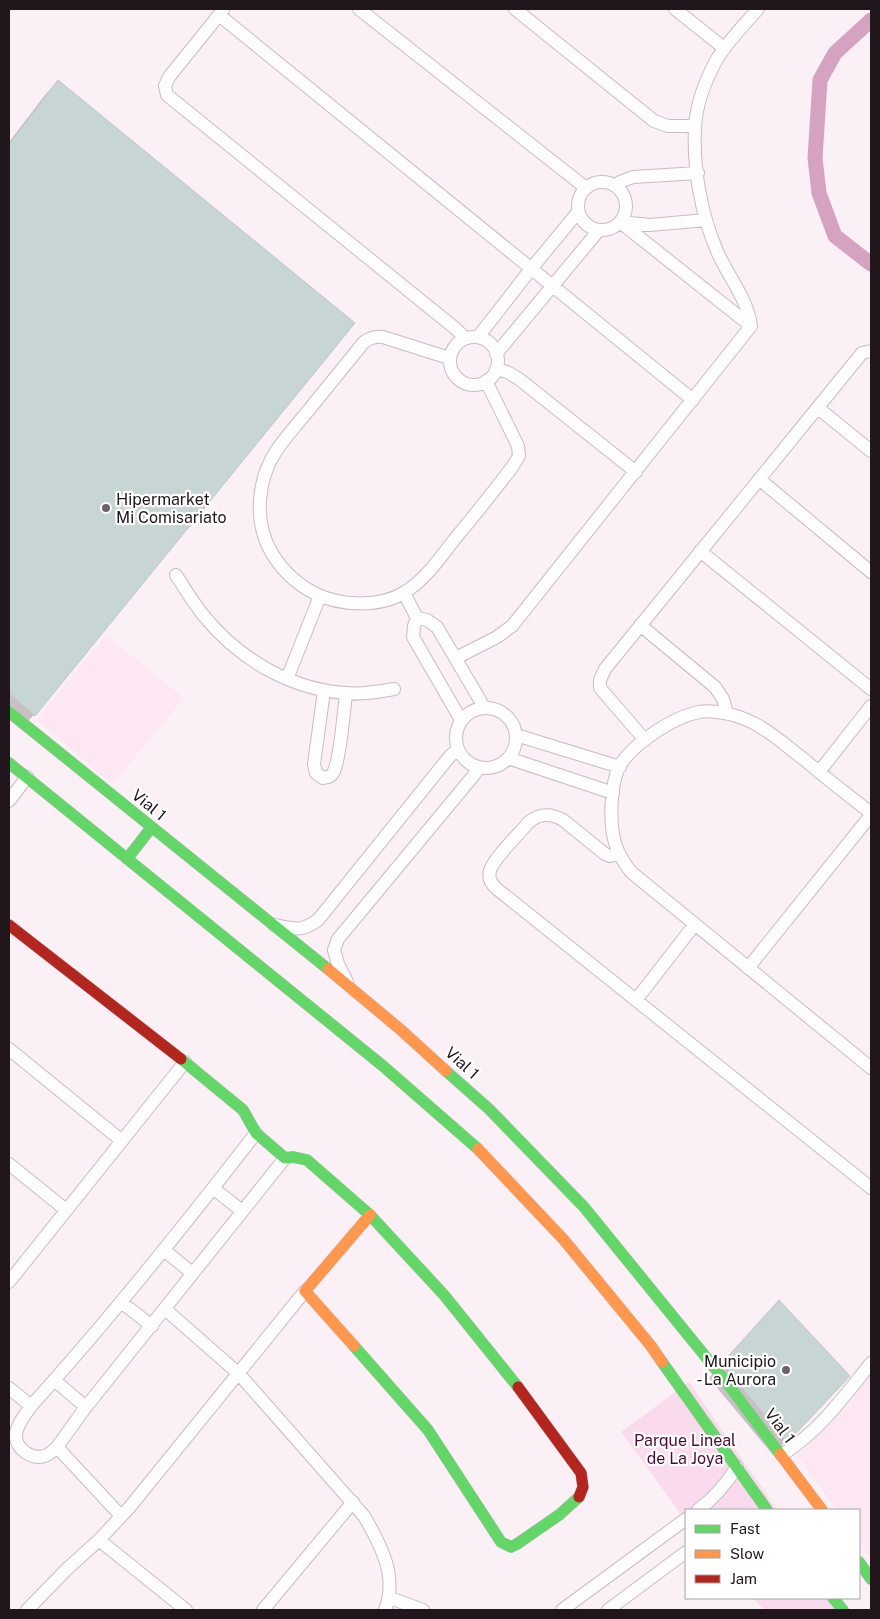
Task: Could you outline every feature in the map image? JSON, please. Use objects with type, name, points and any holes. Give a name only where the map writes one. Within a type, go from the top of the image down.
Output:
[{"type":"street","points":[[359,9],[586,188]]},
{"type":"street","points":[[515,9],[654,121],[668,126],[695,126]]},
{"type":"street","points":[[675,9],[724,48]]},
{"type":"street","points":[[752,326],[748,308],[717,251],[706,220],[698,173],[695,126],[708,76],[724,48],[758,9]]},
{"type":"street","points":[[465,338],[167,95],[166,86],[169,77],[221,12],[531,269],[693,400]]},
{"type":"street","points":[[615,186],[633,177],[698,173]]},
{"type":"street","points":[[600,182],[615,186],[625,199],[626,207],[620,222],[607,230],[590,227],[583,221],[578,212],[578,199],[586,188],[593,184],[600,182]]},
{"type":"street","points":[[478,337],[578,212]]},
{"type":"street","points":[[620,222],[650,224],[706,220]]},
{"type":"street","points":[[620,222],[752,326]]},
{"type":"street","points":[[496,354],[599,230]]},
{"type":"street","points":[[456,658],[497,637],[512,626],[752,326]]},
{"type":"street","points":[[450,358],[383,337],[369,339],[364,342],[274,454],[267,468],[261,492],[260,514],[263,532],[272,552],[290,576],[306,589],[320,596],[338,601],[366,603],[388,599],[404,593],[434,566],[517,462],[519,456],[518,446],[486,381]]},
{"type":"street","points":[[478,337],[489,343],[498,361],[492,376],[486,381],[478,384],[469,384],[461,381],[454,375],[450,367],[450,358],[452,350],[457,343],[465,338],[478,337]]},
{"type":"street","points":[[645,740],[600,688],[602,674],[862,353],[871,351]]},
{"type":"street","points":[[496,369],[507,372],[519,379],[636,472]]},
{"type":"street","points":[[818,408],[871,451]]},
{"type":"street","points":[[759,479],[871,572]]},
{"type":"street","points":[[700,551],[871,689]]},
{"type":"street","points":[[176,575],[204,616],[230,643],[259,665],[286,679],[324,691],[346,694],[394,689]]},
{"type":"street","points":[[404,593],[417,618],[413,637],[461,720]]},
{"type":"street","points":[[286,679],[320,596]]},
{"type":"street","points":[[417,618],[423,618],[437,627],[484,707]]},
{"type":"street","points":[[640,625],[715,687],[723,699],[727,713]]},
{"type":"street","points":[[324,691],[314,764],[316,773],[323,778],[329,777],[332,774],[336,763],[346,694]]},
{"type":"street","points":[[819,772],[871,706]]},
{"type":"street","points":[[484,707],[499,710],[507,716],[513,725],[516,735],[515,747],[508,758],[500,765],[489,768],[478,767],[463,757],[458,749],[456,739],[457,729],[461,720],[469,712],[484,707]]},
{"type":"street","points":[[748,968],[871,814],[762,727],[739,716],[700,711],[668,724],[645,740],[629,754],[620,767],[616,775],[613,793],[612,828],[619,854],[631,872],[696,924],[748,968],[871,1068]]},
{"type":"street","name":"Vial 1","points":[[9,712],[351,988],[489,1109],[584,1206],[727,1383],[821,1509]]},
{"type":"street","points":[[516,735],[620,767]]},
{"type":"street","points":[[272,925],[306,929],[318,920],[450,756],[458,749]]},
{"type":"street","points":[[508,758],[613,793]]},
{"type":"street","points":[[9,762],[383,1066],[475,1146],[564,1240],[639,1331],[766,1509]]},
{"type":"street","points":[[351,988],[338,964],[334,950],[338,939],[474,775],[478,767]]},
{"type":"street","points":[[9,801],[27,777]]},
{"type":"street","points":[[619,854],[610,856],[605,854],[563,820],[556,816],[542,815],[535,817],[528,823],[510,844],[492,866],[489,877],[493,886],[871,1188]]},
{"type":"street","points":[[127,858],[152,828]]},
{"type":"street","points":[[636,1000],[696,924]]},
{"type":"street","points":[[9,925],[185,1062],[243,1110],[256,1133],[285,1158]]},
{"type":"street","points":[[9,1049],[122,1141]]},
{"type":"street","points":[[9,1280],[185,1062]]},
{"type":"street","points":[[256,1133],[164,1250],[31,1406],[19,1425],[16,1435],[18,1446],[26,1454],[35,1457],[43,1457],[52,1452],[285,1158],[293,1157],[307,1160],[370,1215],[444,1295],[517,1386],[581,1473],[583,1487],[577,1500],[523,1541],[511,1547],[501,1542],[492,1531],[467,1488],[428,1430],[304,1291]]},
{"type":"street","points":[[9,1164],[66,1210]]},
{"type":"street","points":[[213,1188],[242,1211]]},
{"type":"street","points":[[35,1608],[67,1569],[99,1540],[121,1516],[304,1291],[370,1215]]},
{"type":"street","points":[[164,1250],[192,1273]]},
{"type":"street","points":[[121,1302],[152,1326]]},
{"type":"street","points":[[165,1309],[238,1374],[364,1516],[379,1542],[390,1574],[390,1598],[385,1610]]},
{"type":"street","points":[[782,1455],[810,1434],[829,1416],[871,1363]]},
{"type":"street","points":[[54,1380],[86,1407]]},
{"type":"street","points":[[9,1388],[31,1406]]},
{"type":"street","points":[[56,1447],[121,1516]]},
{"type":"street","points":[[700,1509],[712,1501],[737,1467]]},
{"type":"street","points":[[263,1610],[353,1502]]},
{"type":"street","points":[[562,1610],[685,1520]]},
{"type":"street","points":[[99,1540],[186,1610]]},
{"type":"street","points":[[608,1610],[685,1553]]},
{"type":"street","points":[[860,1563],[871,1579]]},
{"type":"street","points":[[390,1598],[423,1610]]},
{"type":"street","points":[[834,1599],[843,1610]]},
{"type":"shaded area","points":[[106,635],[184,698],[113,784],[36,720]]},
{"type":"shaded area","points":[[871,1374],[871,1558],[860,1542],[860,1509],[836,1509],[798,1456]]},
{"type":"green space","name":"Parque Lineal de La Joya","points":[[689,1382],[776,1509],[685,1509],[685,1520],[621,1432]]},
{"type":"green space","points":[[754,1599],[839,1599],[847,1610],[764,1610]]},
{"type":"building","name":"Hipermarket Mi Comisariato","points":[[58,80],[355,323],[35,716],[9,693],[9,144]]},
{"type":"building","name":"Municipio - La Aurora","points":[[779,1300],[850,1376],[787,1443],[722,1363]]},
{"type":"waterway","points":[[871,20],[835,53],[820,80],[815,158],[819,193],[835,236],[871,264]]},
{"type":"traffic: fast","points":[[9,712],[328,969]]},
{"type":"traffic: fast","points":[[9,763],[383,1066],[478,1149]]},
{"type":"traffic: fast","points":[[127,859],[151,828]]},
{"type":"traffic: fast","points":[[181,1059],[243,1110],[256,1133],[285,1158],[293,1157],[307,1160],[370,1215],[444,1295],[518,1387]]},
{"type":"traffic: fast","points":[[446,1071],[489,1109],[584,1207],[727,1383],[780,1454]]},
{"type":"traffic: fast","points":[[354,1346],[428,1430],[501,1542],[511,1547],[517,1544],[559,1515],[579,1497]]},
{"type":"traffic: fast","points":[[662,1362],[766,1509]]},
{"type":"traffic: fast","points":[[860,1563],[871,1579]]},
{"type":"traffic: fast","points":[[834,1599],[843,1610]]},
{"type":"traffic: slow","points":[[328,969],[401,1030],[446,1071]]},
{"type":"traffic: slow","points":[[478,1149],[564,1240],[662,1362]]},
{"type":"traffic: slow","points":[[354,1346],[305,1291],[370,1215]]},
{"type":"traffic: slow","points":[[780,1454],[821,1509]]},
{"type":"traffic: jam","points":[[9,925],[181,1059]]},
{"type":"traffic: jam","points":[[518,1387],[581,1473],[583,1487],[579,1497]]},
{"type":"place","name":"Hipermarket Mi Comisariato","points":[[106,508]]},
{"type":"place","name":"Municipio - La Aurora","points":[[786,1370]]}]
